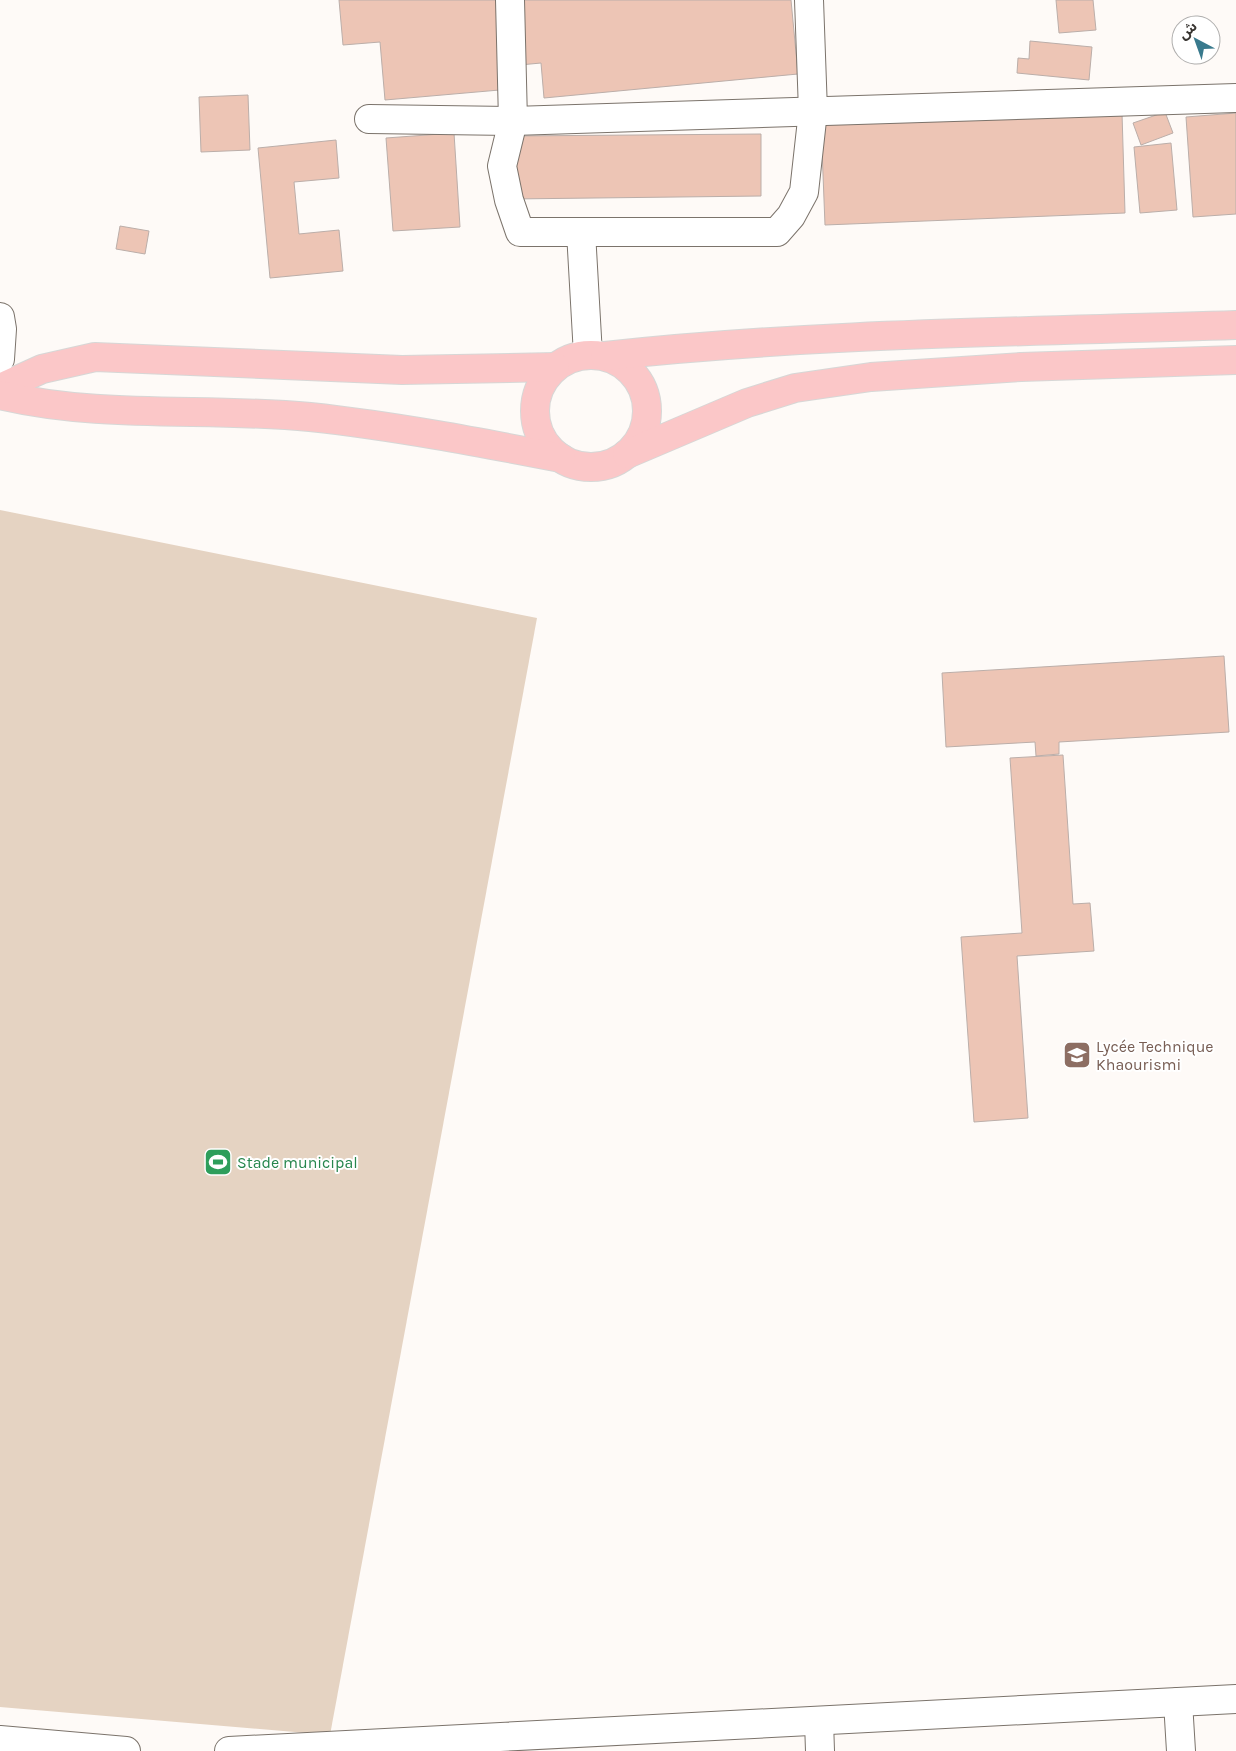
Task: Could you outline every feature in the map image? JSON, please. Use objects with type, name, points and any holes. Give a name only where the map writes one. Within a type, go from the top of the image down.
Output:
[{"type":"main road","points":[[561,458],[548,446],[539,432],[535,414],[537,397],[544,381],[555,367],[571,358],[700,346],[838,338],[1236,325]]},
{"type":"main road","points":[[596,355],[621,363],[634,375],[644,390],[647,407],[646,424],[639,441],[627,454]]},
{"type":"main road","points":[[0,388],[42,369],[95,357],[402,370],[555,367]]},
{"type":"main road","points":[[0,395],[69,408],[309,417],[459,438],[561,458],[577,465],[594,467],[612,463],[627,454],[747,403],[805,387],[871,377],[1021,367],[1236,360]]},
{"type":"street","points":[[510,0],[513,121],[502,166],[508,200],[520,232],[777,232],[792,216],[804,192],[813,111],[809,0]]},
{"type":"street","points":[[369,119],[513,121],[1236,98]]},
{"type":"street","points":[[581,232],[596,355]]},
{"type":"street","points":[[0,317],[2,329],[0,359]]},
{"type":"street","points":[[229,1751],[429,1746],[819,1721],[1236,1699]]},
{"type":"street","points":[[1178,1702],[1181,1751]]},
{"type":"street","points":[[819,1721],[820,1751]]},
{"type":"street","points":[[0,1740],[30,1747],[126,1751]]},
{"type":"shaded area","name":"Stade municipal","points":[[0,510],[537,618],[330,1735],[0,1707]]},
{"type":"building","points":[[339,0],[791,0],[798,74],[544,98],[541,63],[509,66],[511,89],[385,100],[380,42],[343,45]]},
{"type":"building","points":[[1056,0],[1093,0],[1096,30],[1059,33]]},
{"type":"building","points":[[1030,41],[1092,47],[1089,80],[1017,73],[1018,58],[1029,59]]},
{"type":"building","points":[[248,95],[250,150],[201,152],[199,97]]},
{"type":"building","points":[[1165,112],[1173,133],[1141,145],[1133,123]]},
{"type":"building","points":[[1122,113],[1125,213],[825,225],[821,124]]},
{"type":"building","points":[[1236,113],[1236,214],[1193,217],[1186,117]]},
{"type":"building","points":[[454,133],[460,227],[393,231],[386,138]]},
{"type":"building","points":[[761,134],[761,196],[511,199],[511,136]]},
{"type":"building","points":[[336,140],[339,178],[294,182],[299,234],[339,230],[343,271],[270,278],[258,148]]},
{"type":"building","points":[[1171,143],[1177,210],[1140,213],[1134,147]]},
{"type":"building","points":[[120,226],[149,231],[145,254],[116,249]]},
{"type":"building","points":[[1224,656],[1229,732],[1059,742],[1059,754],[1036,756],[1035,742],[946,747],[942,673]]},
{"type":"building","points":[[1063,755],[1073,904],[1090,903],[1094,951],[1017,956],[1028,1118],[974,1122],[961,937],[1022,933],[1010,758]]},
{"type":"place","name":"Lycée Technique Khaourismi","points":[[1077,1055]]},
{"type":"place","name":"Stade municipal","points":[[218,1162]]}]
